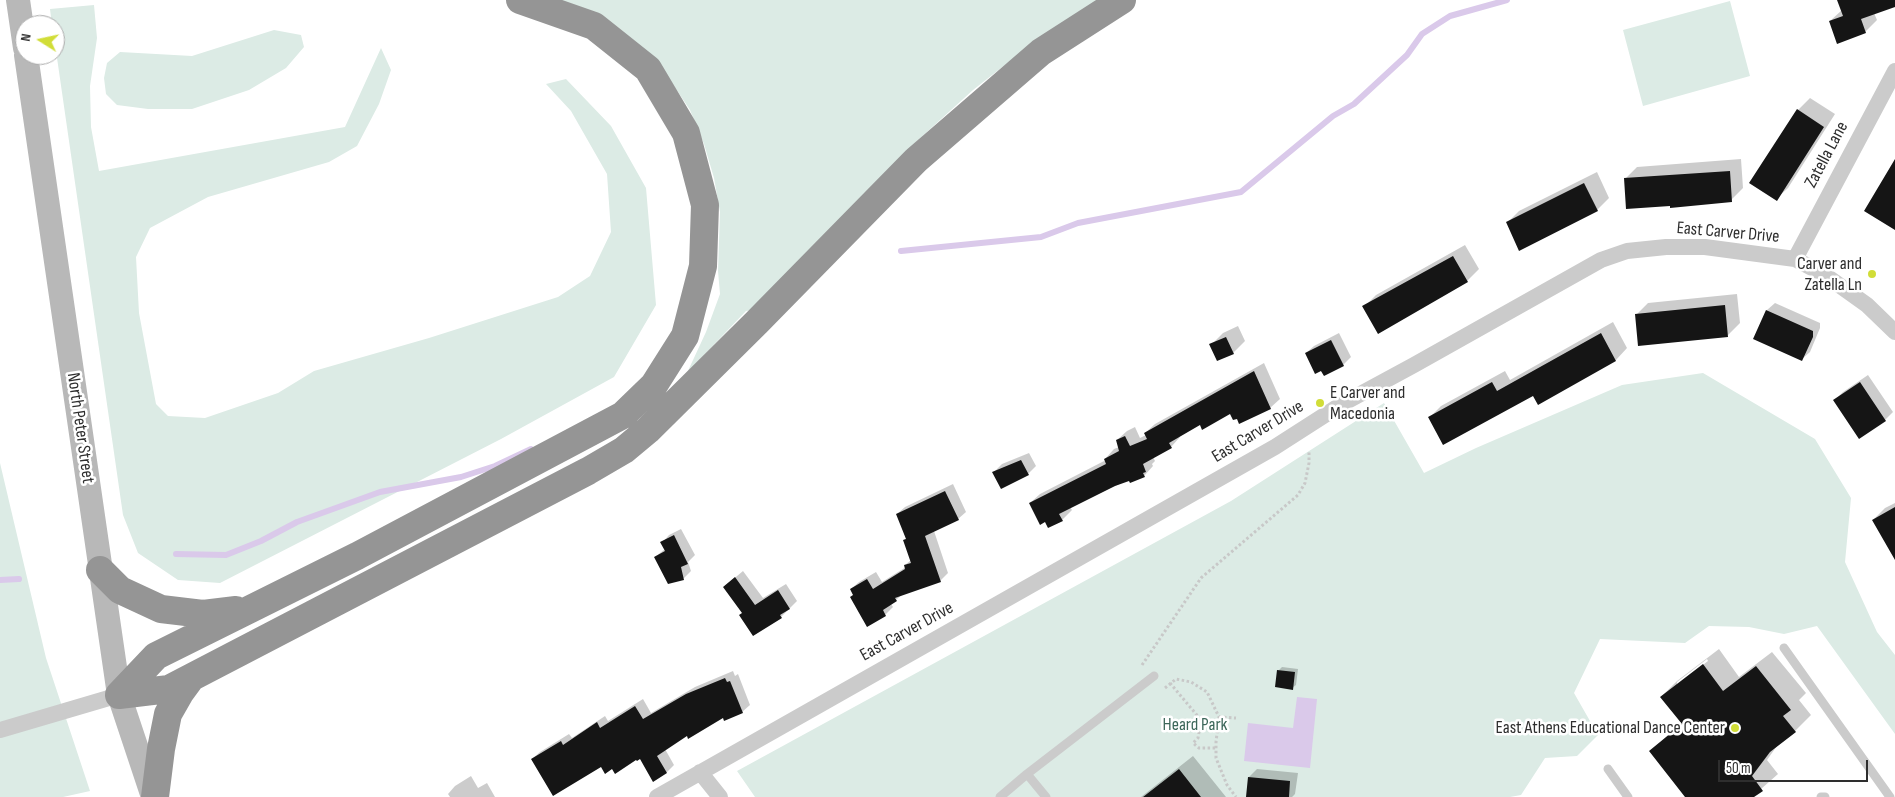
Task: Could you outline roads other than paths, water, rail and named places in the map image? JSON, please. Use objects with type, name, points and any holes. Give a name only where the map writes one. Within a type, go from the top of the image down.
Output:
[{"type":"highway","points":[[119,694],[156,656],[357,556],[623,414],[654,384],[685,336],[703,266],[705,205],[686,133],[648,69],[594,26],[520,0]]},
{"type":"highway","points":[[119,694],[169,689],[624,450],[648,430],[757,322],[916,160],[1042,52],[1122,0]]},
{"type":"highway","points":[[100,570],[120,590],[161,609],[203,614],[252,608]]},
{"type":"highway","points":[[154,797],[168,714],[191,678]]},
{"type":"street","points":[[18,0],[20,15]]},
{"type":"street","name":"North Peter Street","points":[[27,65],[119,694],[154,797]]},
{"type":"street","name":"Zatella Lane","points":[[1795,259],[1895,70]]},
{"type":"street","name":"East Carver Drive","points":[[657,797],[1275,447],[1342,404],[1414,366],[1601,260],[1628,251],[1704,247],[1795,259],[1825,275],[1866,305],[1895,332]]},
{"type":"street","points":[[0,730],[119,694]]},
{"type":"street","points":[[700,772],[720,797]]},
{"type":"lane","points":[[1784,648],[1890,797]]},
{"type":"lane","points":[[1000,797],[1154,676]]},
{"type":"lane","points":[[1608,769],[1628,797]]},
{"type":"lane","points":[[1027,774],[1046,797]]},
{"type":"waterway","points":[[901,251],[1041,237],[1078,223],[1241,192],[1333,116],[1354,104],[1407,55],[1422,34],[1450,16],[1507,0]]},
{"type":"waterway","points":[[176,554],[226,555],[261,541],[297,522],[380,492],[461,477],[495,466],[531,449]]},
{"type":"waterway","points":[[0,580],[19,579]]},
{"type":"place","name":"Carver and Zatella Ln","points":[[1872,274]]},
{"type":"place","name":"E Carver and Macedonia","points":[[1320,403]]},
{"type":"place","name":"East Athens Educational Dance Center","points":[[1735,728]]},
{"type":"park label","name":"Heard Park","points":[[1195,725]]}]
